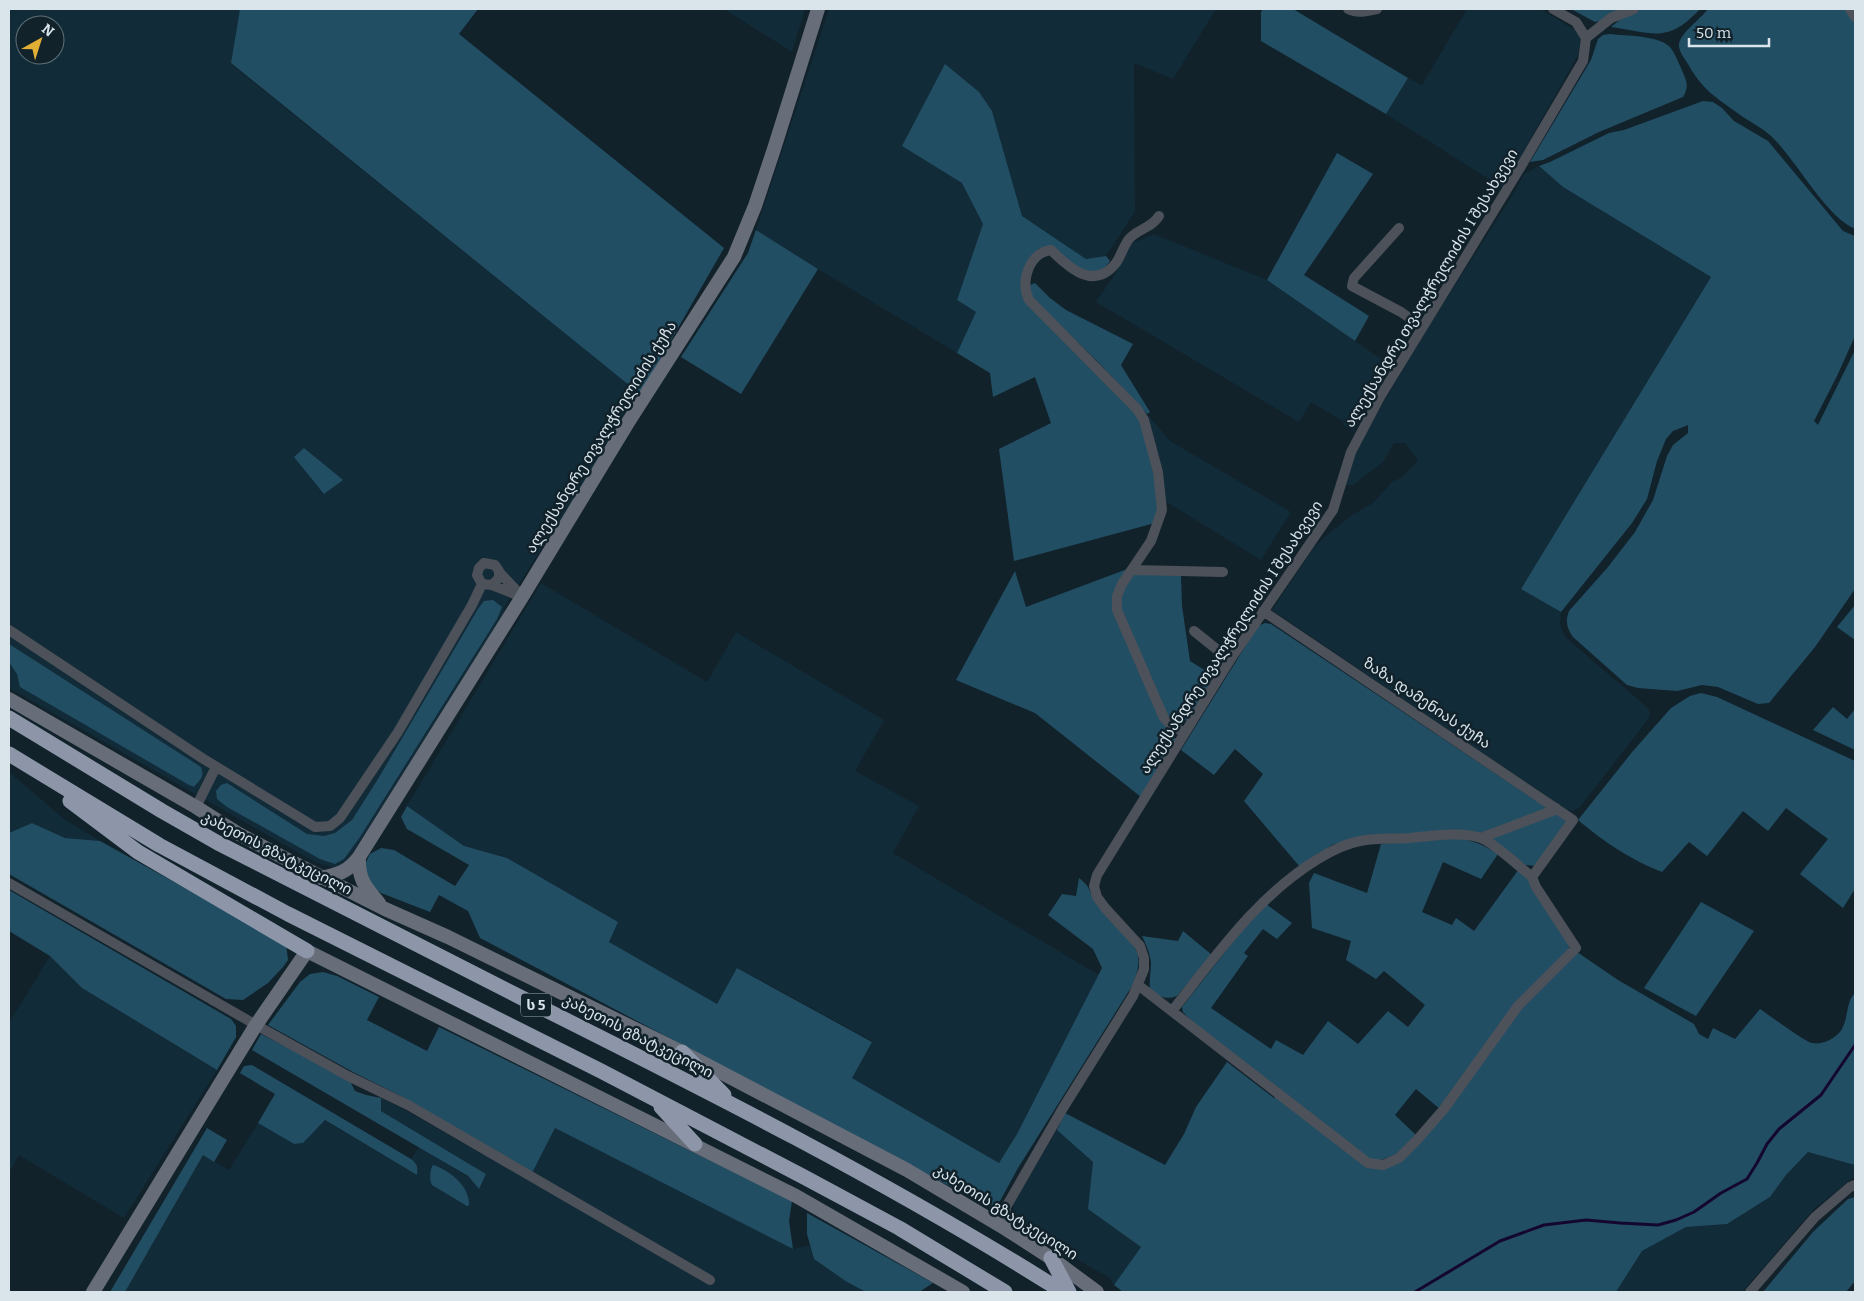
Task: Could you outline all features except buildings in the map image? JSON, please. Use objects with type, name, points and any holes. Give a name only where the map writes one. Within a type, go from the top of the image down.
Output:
[{"type":"highway","name":"კახეთის გზატკეცილი","points":[[9,718],[154,807],[218,843],[732,1104],[901,1194],[980,1240],[1063,1292]]},
{"type":"highway","points":[[9,755],[138,852],[307,951]]},
{"type":"highway","name":"ს 5","points":[[9,755],[158,845],[288,914],[655,1100],[899,1228],[1005,1292]]},
{"type":"highway","points":[[682,1052],[732,1104]]},
{"type":"highway","points":[[655,1100],[695,1144]]},
{"type":"highway","points":[[1051,1258],[1069,1292]]},
{"type":"street","name":"ალექსანდრე თვალჭრელიძის ქუჩა","points":[[321,878],[338,874],[351,867],[359,857],[632,416],[734,257],[755,206],[774,150],[818,9]]},
{"type":"street","points":[[1348,9],[1362,12],[1377,9]]},
{"type":"street","points":[[1554,9],[1576,22],[1586,38],[1611,18],[1634,9]]},
{"type":"street","points":[[1850,9],[1855,17]]},
{"type":"street","name":"ალექსანდრე თვალჭრელიძის I შესახვევი","points":[[1006,1229],[1006,1207],[1063,1108],[1133,996],[1144,968],[1144,958],[1140,946],[1097,897],[1094,886],[1097,875],[1230,660],[1333,510],[1351,452],[1380,397],[1583,61],[1586,38]]},
{"type":"street","points":[[1159,216],[1155,223],[1129,238],[1116,263],[1097,277],[1071,269],[1051,250],[1042,251],[1035,256],[1025,280],[1025,291],[1029,300],[1137,409],[1144,420],[1158,472],[1162,510],[1151,541],[1122,584],[1117,596],[1117,610],[1164,718],[1172,726],[1185,733]]},
{"type":"street","points":[[1399,228],[1354,278],[1352,286],[1401,312],[1422,327]]},
{"type":"street","points":[[492,563],[498,567],[500,573],[522,596],[487,584],[477,575],[481,565],[492,563]]},
{"type":"street","points":[[1133,570],[1224,572]]},
{"type":"street","points":[[9,630],[216,767],[315,828],[330,826],[340,818],[398,732],[472,605],[487,584],[498,581],[500,573]]},
{"type":"street","name":"ზაზა დამენიას ქუჩა","points":[[1263,611],[1573,820],[1532,877]]},
{"type":"street","points":[[1194,631],[1230,660]]},
{"type":"street","name":"კახეთის გზატკეცილი","points":[[9,699],[196,806],[237,833],[321,878],[448,937],[682,1052],[907,1170],[1006,1229],[1098,1292]]},
{"type":"street","points":[[196,806],[216,767]]},
{"type":"street","points":[[1481,838],[1556,808]]},
{"type":"street","points":[[1138,986],[1368,1163],[1383,1165],[1399,1158],[1417,1140],[1444,1109],[1518,1006],[1576,948],[1536,887],[1532,877],[1508,856],[1481,838],[1440,835],[1360,841],[1337,848],[1305,867],[1259,905],[1172,1011]]},
{"type":"street","points":[[359,857],[358,871],[363,884],[385,909]]},
{"type":"street","points":[[9,883],[256,1025],[348,1076],[408,1106],[710,1280]]},
{"type":"street","points":[[93,1292],[256,1025],[307,951],[796,1196],[963,1292]]},
{"type":"street","points":[[1750,1292],[1815,1217],[1850,1187],[1855,1185]]},
{"type":"street","points":[[985,1216],[1006,1207]]},
{"type":"shaded area","points":[[9,9],[240,9],[231,64],[640,394],[504,608],[503,618],[393,793],[344,865],[335,868],[320,864],[9,688]]},
{"type":"shaded area","points":[[240,9],[478,9],[459,34],[724,248],[640,394],[231,63]]},
{"type":"shaded area","points":[[724,9],[805,9],[792,52]]},
{"type":"shaded area","points":[[829,9],[1216,9],[1173,79],[1134,63],[1135,211],[1106,256],[1086,259],[1022,216],[992,111],[902,146],[963,183],[983,224],[957,300],[976,312],[957,353],[756,230]]},
{"type":"shaded area","points":[[1263,9],[1293,9],[1408,78],[1386,114],[1261,41],[1261,12]]},
{"type":"shaded area","points":[[1467,9],[1540,9],[1575,30],[1581,39],[1578,55],[1503,188],[1386,114],[1408,78],[1422,85]]},
{"type":"shaded area","points":[[1571,9],[1621,9],[1595,22]]},
{"type":"shaded area","points":[[1642,9],[1700,9],[1688,20],[1669,32],[1649,33],[1611,27],[1623,17]]},
{"type":"shaded area","points":[[1708,9],[1846,9],[1855,21],[1855,229],[1832,212],[1781,146],[1771,136],[1715,97],[1703,86],[1693,72],[1680,51],[1679,42],[1685,32]]},
{"type":"shaded area","points":[[1603,35],[1650,38],[1665,43],[1670,47],[1686,80],[1687,86],[1683,97],[1599,132],[1543,160],[1530,162],[1591,60],[1598,39]]},
{"type":"shaded area","points":[[945,64],[979,92],[992,111],[1022,216],[1086,259],[1106,256],[1110,261],[1103,269],[1088,273],[1073,266],[1052,247],[1040,248],[1033,254],[1021,281],[1022,294],[1131,407],[1141,421],[1159,504],[1155,523],[1014,561],[999,449],[1051,423],[1035,377],[993,397],[990,373],[957,353],[976,312],[957,300],[983,224],[962,183],[902,146]]},
{"type":"shaded area","points":[[1703,101],[1713,102],[1722,108],[1734,121],[1768,141],[1843,231],[1855,236],[1855,336],[1814,421],[1818,425],[1855,350],[1855,589],[1815,647],[1769,703],[1758,704],[1718,687],[1702,685],[1677,691],[1638,688],[1627,685],[1573,637],[1568,628],[1567,618],[1569,611],[1608,567],[1635,532],[1653,500],[1667,456],[1673,445],[1688,433],[1688,425],[1673,431],[1666,439],[1657,461],[1647,499],[1632,523],[1561,612],[1521,589],[1711,277],[1563,187],[1539,166],[1609,133],[1624,130]]},
{"type":"shaded area","points":[[1337,153],[1373,174],[1304,275],[1369,316],[1355,341],[1267,280]]},
{"type":"shaded area","points":[[1539,166],[1563,187],[1711,277],[1521,589],[1561,612],[1560,624],[1565,637],[1649,709],[1649,718],[1580,807],[1573,811],[1567,810],[1272,610],[1312,550],[1328,534],[1352,515],[1373,503],[1393,481],[1401,478],[1418,461],[1405,443],[1394,443],[1383,462],[1353,485],[1346,485],[1352,456],[1427,329],[1524,174]]},
{"type":"shaded area","points":[[756,230],[818,269],[741,394],[681,357],[748,253]]},
{"type":"shaded area","points":[[1154,234],[1267,280],[1391,366],[1354,431],[1343,425],[1344,422],[1311,402],[1299,422],[1096,302],[1115,274],[1132,243]]},
{"type":"shaded area","points":[[1035,283],[1066,310],[1133,344],[1121,365],[1150,412],[1147,414],[1098,362],[1032,298],[1027,286]]},
{"type":"shaded area","points":[[1147,414],[1170,441],[1291,512],[1261,560],[1165,501],[1163,470],[1150,432]]},
{"type":"shaded area","points":[[304,448],[343,480],[324,494],[294,457]]},
{"type":"shaded area","points":[[1130,568],[1114,602],[1164,724],[1176,739],[1141,797],[1035,713],[956,680],[1015,571],[1026,607]]},
{"type":"shaded area","points":[[1133,575],[1181,575],[1182,606],[1190,661],[1214,676],[1189,719],[1183,722],[1168,717],[1121,609],[1124,590]]},
{"type":"shaded area","points":[[541,583],[707,682],[736,632],[884,720],[855,771],[919,806],[893,853],[1099,975],[1017,1134],[999,1163],[852,1078],[872,1041],[738,968],[717,1004],[608,942],[618,922],[507,858],[464,846],[407,806]]},
{"type":"shaded area","points":[[493,600],[502,607],[497,619],[360,837],[344,859],[335,864],[320,859],[227,807],[217,799],[216,791],[221,785],[227,783],[307,834],[324,836],[335,833],[352,820],[478,609],[484,601]]},
{"type":"shaded area","points":[[1855,605],[1855,640],[1837,627]]},
{"type":"shaded area","points":[[1265,623],[1271,624],[1568,822],[1537,866],[1526,865],[1484,837],[1346,841],[1332,845],[1300,867],[1244,801],[1263,774],[1235,749],[1214,775],[1181,750],[1258,626]]},
{"type":"shaded area","points":[[9,644],[201,767],[202,776],[200,780],[194,787],[189,785],[20,687],[17,674],[9,662]]},
{"type":"shaded area","points":[[1701,693],[1717,697],[1855,761],[1855,889],[1843,908],[1800,874],[1828,839],[1786,808],[1768,831],[1743,811],[1707,856],[1689,842],[1662,872],[1618,850],[1578,820],[1633,751],[1671,708],[1690,696]]},
{"type":"shaded area","points":[[1833,707],[1847,719],[1855,709],[1855,750],[1813,730]]},
{"type":"shaded area","points":[[9,772],[64,819],[100,841],[65,838],[32,823],[9,833]]},
{"type":"shaded area","points":[[407,806],[464,846],[507,858],[618,922],[609,942],[717,1004],[737,968],[872,1042],[852,1078],[999,1163],[1017,1134],[1102,968],[1093,949],[1048,915],[1062,894],[1076,896],[1079,878],[1088,887],[1098,906],[1134,946],[1138,954],[1137,973],[1132,986],[1018,1168],[1000,1201],[991,1208],[480,938],[468,911],[439,895],[430,912],[381,893],[369,884],[365,864],[370,854],[381,848],[394,850],[455,886],[469,865],[407,829],[401,817]]},
{"type":"shaded area","points":[[32,823],[65,838],[100,841],[286,944],[288,960],[268,983],[243,1000],[226,999],[9,874],[9,833]]},
{"type":"shaded area","points":[[1440,838],[1470,841],[1498,854],[1481,879],[1443,862],[1422,912],[1452,925],[1456,918],[1474,931],[1519,869],[1532,883],[1570,944],[1568,951],[1440,1109],[1416,1089],[1395,1115],[1416,1135],[1398,1154],[1378,1161],[1365,1158],[1195,1025],[1183,1012],[1182,1007],[1247,924],[1266,904],[1292,923],[1277,939],[1263,929],[1244,953],[1248,956],[1211,1008],[1271,1049],[1276,1040],[1303,1055],[1328,1021],[1358,1044],[1388,1011],[1408,1027],[1425,1005],[1384,971],[1376,979],[1346,960],[1351,941],[1312,928],[1309,883],[1314,873],[1367,893],[1381,844]]},
{"type":"shaded area","points":[[9,890],[231,1019],[236,1026],[236,1037],[217,1070],[82,988],[50,956],[9,931]]},
{"type":"shaded area","points":[[1701,902],[1754,931],[1696,1016],[1644,988]]},
{"type":"shaded area","points":[[1183,931],[1212,955],[1177,996],[1166,998],[1150,991],[1151,963],[1148,949],[1142,936],[1178,941]]},
{"type":"shaded area","points":[[1577,952],[1618,980],[1694,1024],[1699,1034],[1708,1039],[1713,1028],[1735,1039],[1760,1009],[1808,1041],[1812,1043],[1824,1042],[1840,1032],[1855,993],[1855,1165],[1808,1152],[1786,1175],[1770,1197],[1727,1224],[1686,1227],[1642,1251],[1616,1292],[1123,1292],[1114,1285],[1141,1247],[1088,1209],[1093,1162],[1057,1130],[1065,1113],[1165,1165],[1184,1134],[1196,1107],[1227,1062],[1274,1098],[1277,1095],[1364,1163],[1400,1160],[1521,1007]]},
{"type":"shaded area","points":[[50,956],[82,988],[217,1070],[124,1218],[19,1155],[9,1173],[9,1023]]},
{"type":"shaded area","points":[[323,972],[337,976],[379,997],[367,1020],[427,1051],[439,1027],[792,1201],[789,1221],[793,1249],[555,1128],[532,1173],[399,1095],[268,1025],[300,982],[310,974]]},
{"type":"shaded area","points":[[261,1034],[349,1079],[355,1091],[381,1098],[381,1111],[486,1174],[479,1189],[468,1176],[252,1050]]},
{"type":"shaded area","points":[[252,1065],[411,1159],[417,1166],[417,1175],[325,1120],[303,1143],[294,1144],[258,1123],[275,1094],[240,1073],[244,1066]]},
{"type":"shaded area","points":[[381,1098],[527,1179],[555,1128],[793,1249],[810,1245],[814,1259],[847,1282],[866,1292],[125,1292],[203,1155],[229,1170],[258,1123],[294,1144],[303,1143],[324,1120],[417,1175],[418,1168],[411,1159],[419,1147],[468,1177],[479,1189],[486,1174],[381,1111]]},
{"type":"shaded area","points":[[207,1128],[227,1140],[214,1162],[203,1155],[125,1292],[110,1292]]},
{"type":"shaded area","points":[[1057,1130],[1093,1162],[1089,1209],[1141,1247],[1114,1285],[1110,1278],[1018,1226],[1014,1221],[1013,1203]]},
{"type":"shaded area","points":[[1808,1152],[1855,1165],[1855,1178],[1814,1209],[1742,1292],[1616,1292],[1642,1251],[1686,1227],[1727,1224],[1770,1197],[1786,1175]]},
{"type":"shaded area","points":[[433,1165],[452,1175],[462,1185],[466,1191],[469,1205],[467,1206],[432,1185],[430,1175]]},
{"type":"shaded area","points":[[1855,1197],[1855,1281],[1846,1292],[1763,1292],[1813,1232],[1848,1199]]},
{"type":"shaded area","points":[[807,1213],[933,1283],[919,1292],[866,1292],[847,1282],[814,1259],[807,1234]]},
{"type":"waterway","points":[[1415,1292],[1500,1241],[1544,1225],[1586,1220],[1658,1225],[1694,1212],[1721,1193],[1747,1179],[1767,1144],[1779,1129],[1821,1095],[1855,1045]]}]
